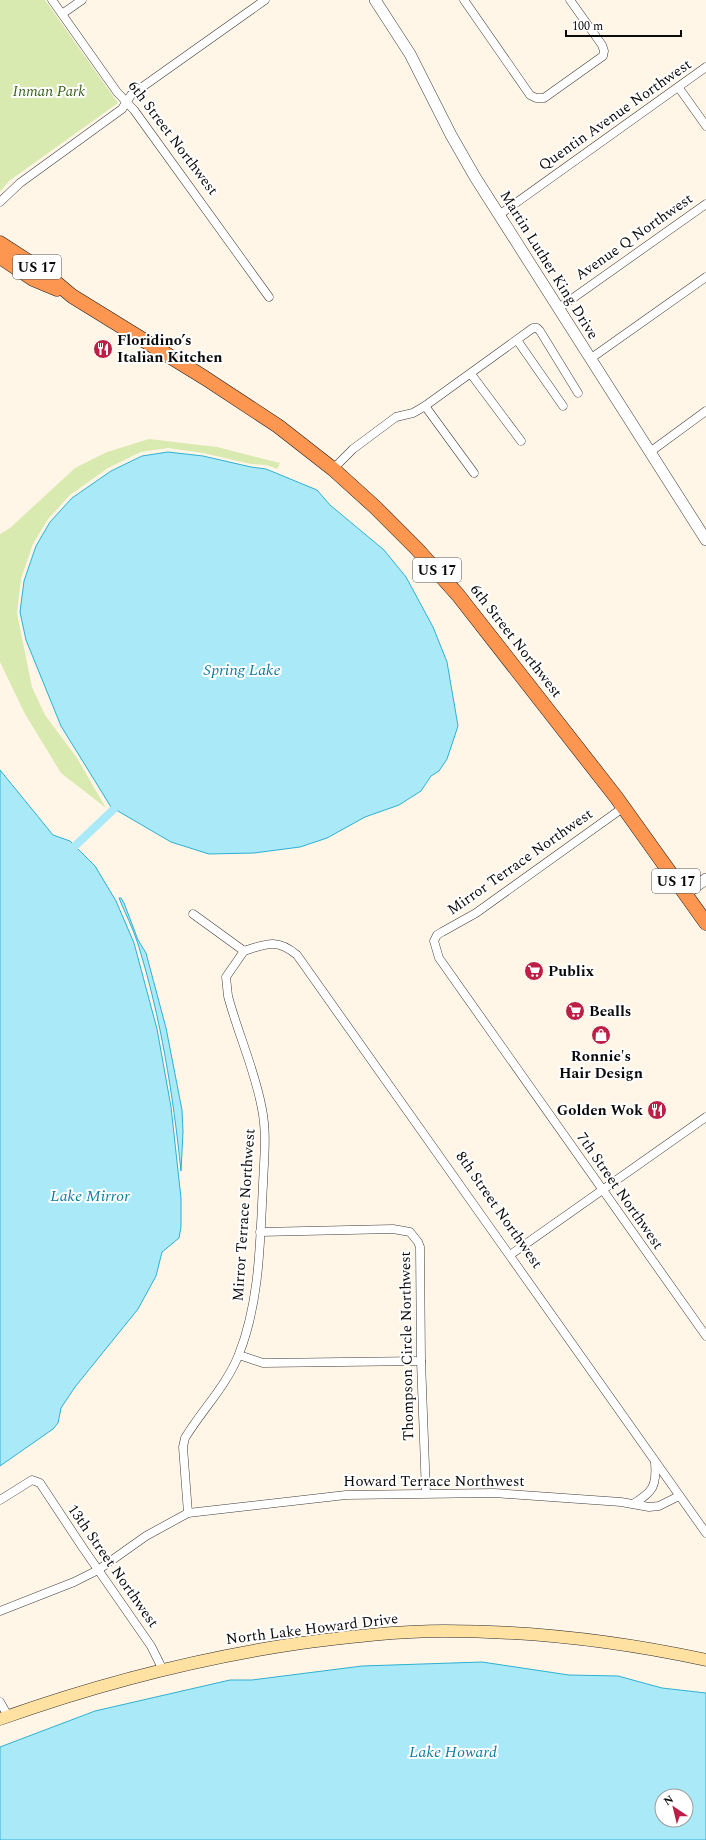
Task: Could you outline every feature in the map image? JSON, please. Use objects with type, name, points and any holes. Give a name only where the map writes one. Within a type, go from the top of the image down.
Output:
[{"type":"highway","name":"US 17","points":[[0,243],[40,269],[72,296]]},
{"type":"highway","name":"US 17","points":[[0,257],[33,279],[72,296]]},
{"type":"highway","name":"6th Street Northwest","points":[[72,296],[278,426],[333,469],[392,523],[439,573],[624,807],[706,923]]},
{"type":"main road","name":"North Lake Howard Drive","points":[[4,1718],[91,1689],[217,1657],[312,1642],[386,1634],[442,1631],[501,1632],[578,1638],[613,1642],[706,1660]]},
{"type":"street","name":"6th Street Northwest","points":[[52,0],[117,92],[134,110],[269,297]]},
{"type":"street","points":[[62,14],[82,0]]},
{"type":"street","points":[[0,202],[20,183],[122,109],[131,95],[265,0]]},
{"type":"street","name":"Martin Luther King Drive","points":[[375,0],[410,54],[460,151],[499,215],[706,540]]},
{"type":"street","points":[[464,0],[530,95],[538,98],[544,98],[593,64],[603,56],[604,53],[602,45],[570,0]]},
{"type":"street","name":"Quentin Avenue Northwest","points":[[499,215],[679,88],[706,67]]},
{"type":"street","points":[[679,88],[706,126]]},
{"type":"street","name":"Avenue Q Northwest","points":[[559,308],[706,204]]},
{"type":"street","points":[[590,359],[706,277]]},
{"type":"street","points":[[333,469],[353,449],[396,417],[413,413],[425,406],[533,328],[537,328],[540,331],[578,392]]},
{"type":"street","points":[[517,340],[563,406]]},
{"type":"street","points":[[471,374],[522,440]]},
{"type":"street","points":[[425,406],[474,473]]},
{"type":"street","points":[[650,452],[706,411]]},
{"type":"street","name":"Mirror Terrace Northwest","points":[[434,941],[437,935],[476,914],[624,807]]},
{"type":"street","points":[[685,894],[706,879]]},
{"type":"street","points":[[192,914],[244,951]]},
{"type":"street","name":"7th Street Northwest","points":[[434,941],[440,958],[602,1190],[706,1334]]},
{"type":"street","name":"8th Street Northwest","points":[[244,951],[268,943],[280,945],[296,955],[706,1533]]},
{"type":"street","name":"Mirror Terrace Northwest","points":[[188,1513],[183,1447],[185,1438],[224,1380],[238,1355],[249,1323],[254,1298],[260,1232],[265,1130],[260,1097],[228,996],[226,977],[244,951]]},
{"type":"street","points":[[510,1255],[706,1117]]},
{"type":"street","name":"Thompson Circle Northwest","points":[[260,1232],[393,1229],[410,1232],[418,1242],[420,1247],[421,1361],[426,1493]]},
{"type":"street","points":[[238,1355],[263,1363],[421,1361]]},
{"type":"street","points":[[633,1504],[648,1495],[655,1484],[655,1462]]},
{"type":"street","name":"13th Street Northwest","points":[[0,1500],[26,1482],[32,1480],[40,1483],[151,1646],[163,1670]]},
{"type":"street","name":"Howard Terrace Northwest","points":[[188,1513],[346,1495],[494,1493],[546,1495],[649,1506],[659,1506],[679,1496]]},
{"type":"street","points":[[0,1611],[74,1582],[98,1570],[146,1536],[188,1513]]},
{"type":"street","points":[[0,1702],[4,1718]]},
{"type":"green space","name":"Inman Park","points":[[0,0],[45,0],[118,103],[9,181],[0,192]]},
{"type":"green space","points":[[149,439],[217,447],[280,463],[277,469],[267,465],[251,464],[203,453],[168,448],[141,452],[108,468],[70,495],[48,519],[33,544],[21,579],[17,613],[32,687],[45,715],[77,758],[106,808],[61,773],[25,714],[0,662],[0,534],[10,528],[75,468],[107,452]]},
{"type":"water","name":"Spring Lake","points":[[168,452],[203,456],[266,469],[317,490],[330,505],[384,550],[406,577],[433,627],[447,662],[458,726],[447,759],[439,771],[431,776],[421,791],[399,805],[365,817],[327,838],[300,847],[254,853],[209,854],[171,842],[111,807],[61,726],[26,640],[20,612],[24,581],[36,546],[50,522],[72,498],[111,471],[142,456]]},
{"type":"water","name":"Lake Mirror","points":[[0,770],[53,835],[70,841],[95,866],[116,901],[134,943],[157,1029],[171,1107],[181,1198],[181,1227],[179,1238],[162,1252],[156,1276],[138,1309],[75,1387],[61,1408],[58,1423],[53,1429],[0,1466]]},
{"type":"water","points":[[119,898],[121,898],[124,903],[138,940],[146,953],[166,1028],[182,1110],[183,1132],[181,1171],[170,1085],[160,1028],[138,944]]},
{"type":"water","name":"Lake Howard","points":[[482,1662],[569,1675],[618,1676],[662,1688],[706,1693],[706,1840],[0,1840],[0,1747],[95,1711],[230,1680],[252,1680],[362,1666]]},
{"type":"waterway","points":[[75,846],[114,809]]},
{"type":"place","name":"Floridino’s Italian Kitchen","points":[[103,349]]},
{"type":"place","name":"Publix","points":[[534,971]]},
{"type":"place","name":"Bealls","points":[[575,1011]]},
{"type":"place","name":"Ronnie's Hair Design","points":[[601,1035]]},
{"type":"place","name":"Golden Wok","points":[[657,1110]]}]
